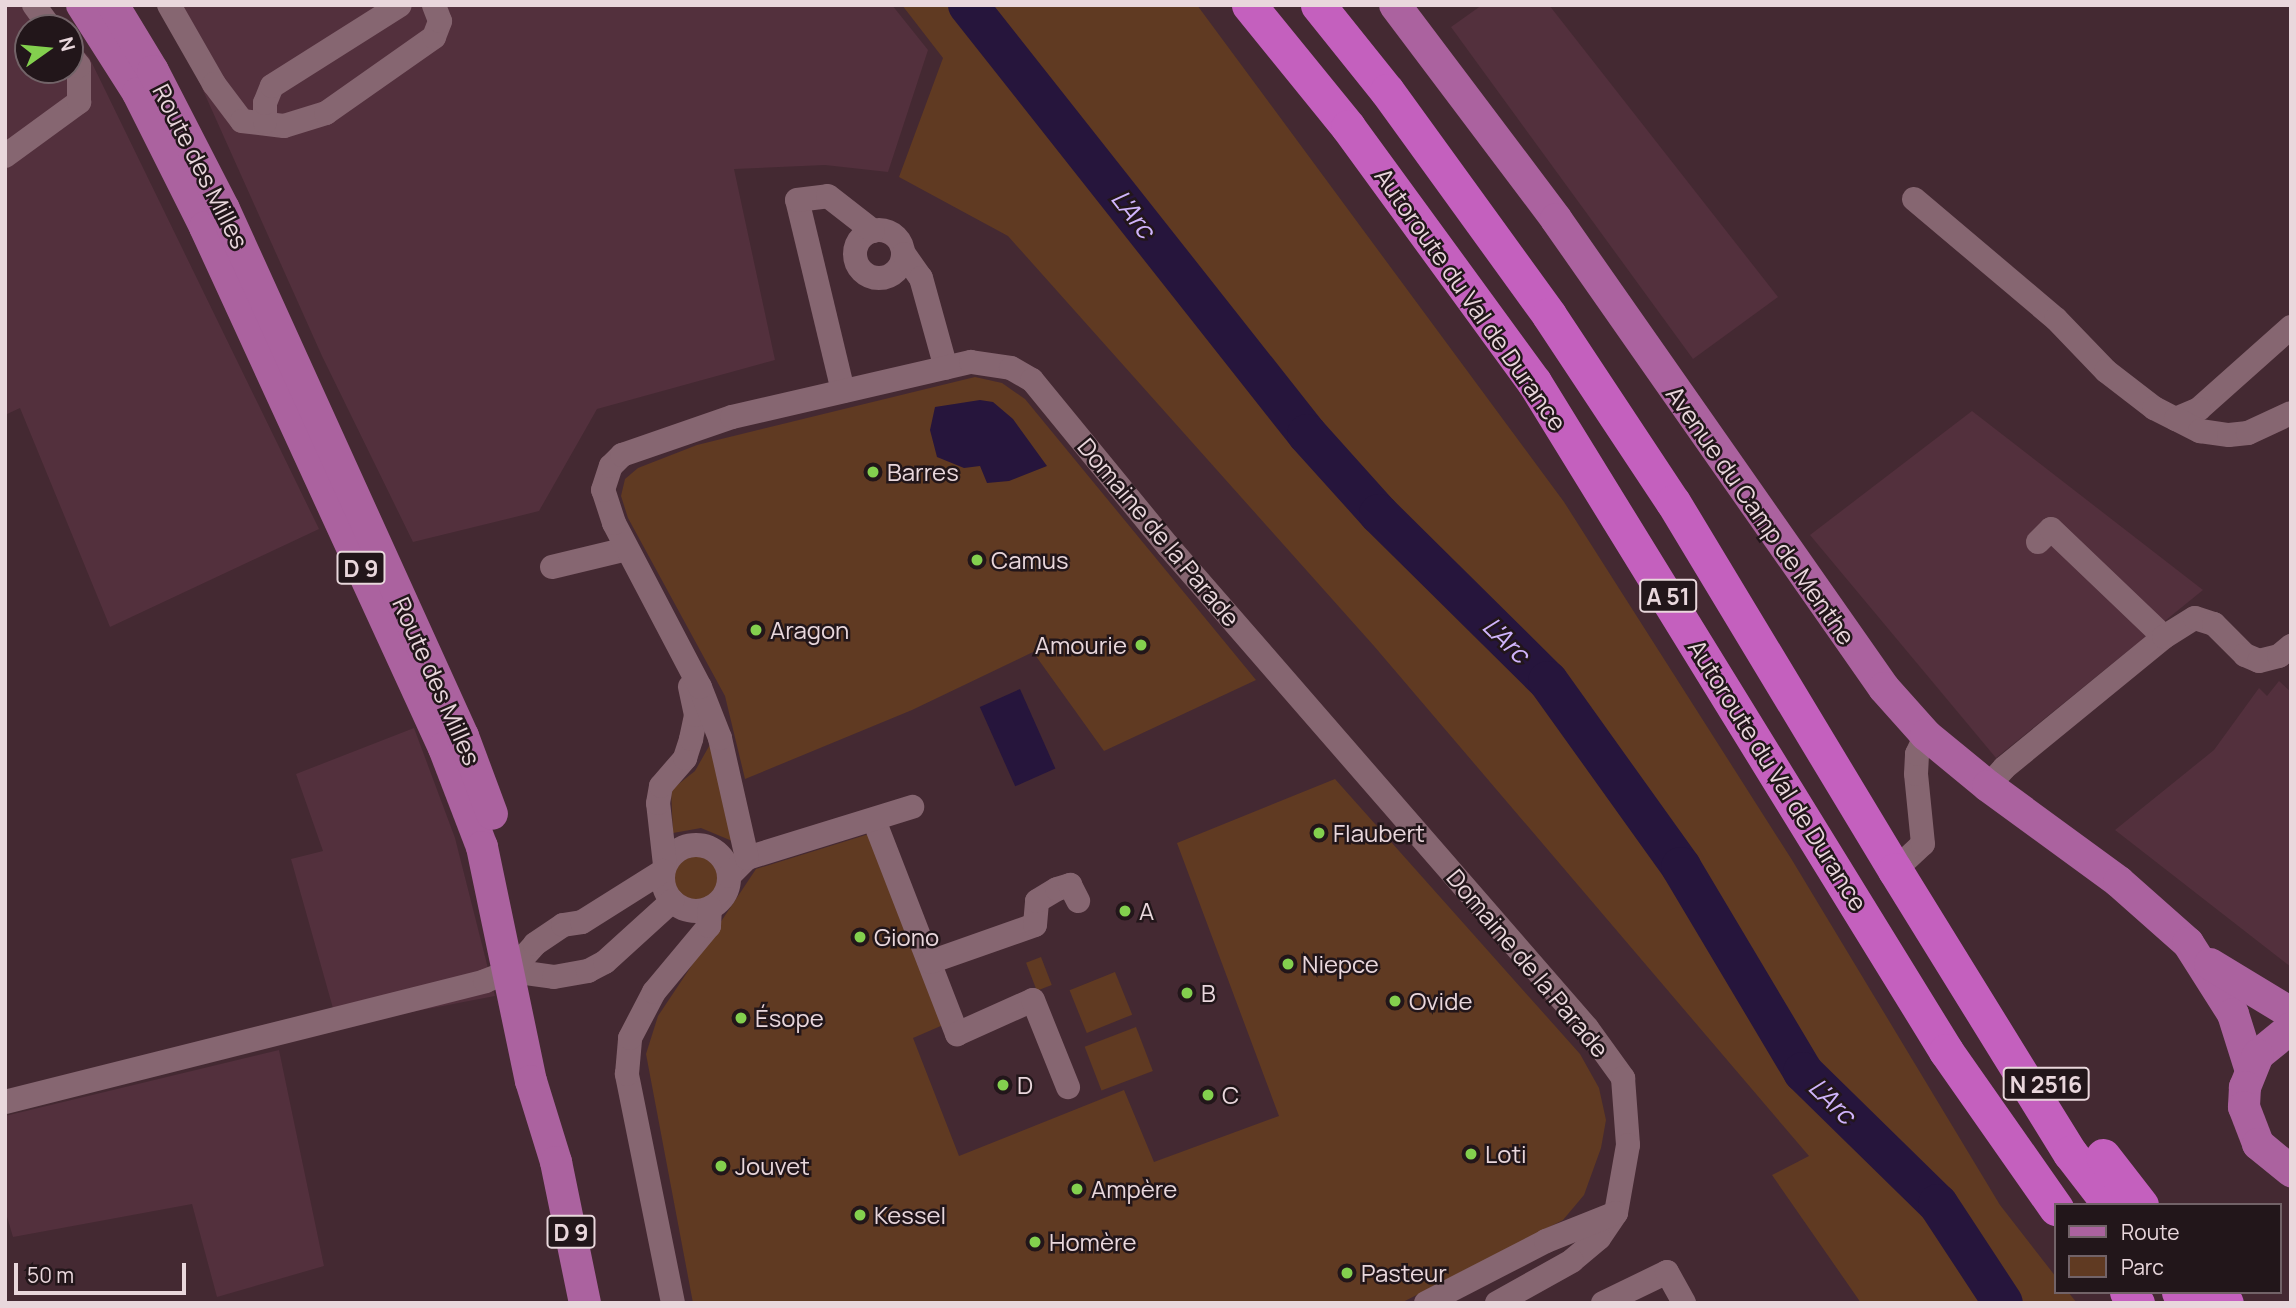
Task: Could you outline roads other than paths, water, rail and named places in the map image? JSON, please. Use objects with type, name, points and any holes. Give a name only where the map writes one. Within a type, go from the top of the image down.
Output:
[{"type":"highway","name":"Autoroute du Val de Durance","points":[[1249,5],[1348,127],[1534,382],[1946,1051],[2054,1205]]},
{"type":"highway","name":"Autoroute du Val de Durance","points":[[1318,5],[1387,91],[1564,337],[1674,502],[1895,870],[2070,1153],[2108,1203]]},
{"type":"highway","name":"N 2516","points":[[1954,962],[2139,1203]]},
{"type":"main road","name":"Route des Milles","points":[[82,5],[138,93],[199,215],[444,748],[524,966]]},
{"type":"main road","name":"Route des Milles","points":[[113,5],[153,71],[224,209],[463,736],[494,818],[524,966],[531,1081],[556,1162],[585,1303]]},
{"type":"main road","name":"Avenue du Camp de Menthe","points":[[1395,5],[1556,219],[1849,641],[1926,735],[1988,786],[2145,903],[2200,957],[2256,996],[2291,1013]]},
{"type":"main road","name":"Avenue du Camp de Menthe","points":[[2200,957],[2234,1014],[2250,1068]]},
{"type":"main road","points":[[2291,1028],[2268,1043],[2250,1068],[2245,1087],[2246,1117],[2258,1144],[2281,1164],[2291,1194]]},
{"type":"street","points":[[169,5],[214,84],[242,121],[265,122],[284,127],[326,113],[434,37],[439,6]]},
{"type":"street","points":[[265,122],[265,103],[272,86],[400,5]]},
{"type":"street","points":[[5,156],[79,102],[79,84]]},
{"type":"street","points":[[843,391],[797,200],[828,196],[873,231],[894,235],[921,278],[946,368]]},
{"type":"street","points":[[1914,199],[2056,319],[2106,371],[2154,408],[2200,431],[2230,435],[2248,433],[2291,413]]},
{"type":"street","points":[[873,231],[856,247],[857,264],[868,276],[892,276],[904,254]]},
{"type":"street","points":[[2176,419],[2199,409],[2291,327]]},
{"type":"street","name":"Domaine de la Parade","points":[[747,858],[728,765],[712,712],[627,549],[603,490],[611,466],[622,455],[732,417],[946,368],[992,363],[1032,380],[1168,546],[1587,1028],[1623,1078],[1628,1145],[1616,1213],[1599,1238],[1572,1261],[1497,1303]]},
{"type":"street","points":[[2038,542],[2051,529],[2164,637]]},
{"type":"street","points":[[552,567],[627,549]]},
{"type":"street","points":[[1988,786],[2004,768],[2164,637],[2195,618],[2214,624],[2245,655],[2259,661],[2279,656],[2291,646]]},
{"type":"street","name":"Domaine de la Parade","points":[[685,659],[696,715],[685,758],[661,786],[658,803],[663,831],[664,868],[690,954]]},
{"type":"street","points":[[1895,870],[1923,844],[1916,774],[1917,754],[1926,735]]},
{"type":"street","points":[[673,1303],[627,1074],[630,1038],[639,1016],[660,983],[690,954],[709,926],[710,908],[725,894],[729,876],[747,858],[912,807]]},
{"type":"street","points":[[874,820],[957,1034],[1032,1000],[1068,1087]]},
{"type":"street","points":[[524,966],[563,925],[582,922],[664,868],[680,849],[702,846],[720,856],[729,876]]},
{"type":"street","points":[[930,962],[1035,925],[1038,901],[1057,889],[1070,885],[1077,901]]},
{"type":"street","points":[[5,1102],[345,1018],[524,966],[573,976],[606,962],[675,904],[710,908]]},
{"type":"street","points":[[1426,1303],[1546,1241],[1616,1213]]},
{"type":"street","points":[[1603,1303],[1667,1272],[1684,1303]]},
{"type":"waterway","name":"L'Arc","points":[[968,5],[1307,434],[1379,514],[1548,681],[1681,867],[1803,1072],[1938,1204],[2003,1303]]},
{"type":"place","name":"Barres","points":[[873,472]]},
{"type":"place","name":"Camus","points":[[977,560]]},
{"type":"place","name":"Aragon","points":[[756,630]]},
{"type":"place","name":"Amourie","points":[[1141,645]]},
{"type":"place","name":"Flaubert","points":[[1319,833]]},
{"type":"place","name":"A","points":[[1125,911]]},
{"type":"place","name":"Giono","points":[[860,937]]},
{"type":"place","name":"Niepce","points":[[1288,964]]},
{"type":"place","name":"B","points":[[1187,993]]},
{"type":"place","name":"Ovide","points":[[1395,1001]]},
{"type":"place","name":"Ésope","points":[[741,1018]]},
{"type":"place","name":"D","points":[[1003,1085]]},
{"type":"place","name":"C","points":[[1208,1095]]},
{"type":"place","name":"Loti","points":[[1471,1154]]},
{"type":"place","name":"Jouvet","points":[[721,1166]]},
{"type":"place","name":"Ampère","points":[[1077,1189]]},
{"type":"place","name":"Kessel","points":[[860,1215]]},
{"type":"place","name":"Homère","points":[[1035,1242]]},
{"type":"place","name":"Pasteur","points":[[1347,1273]]}]
